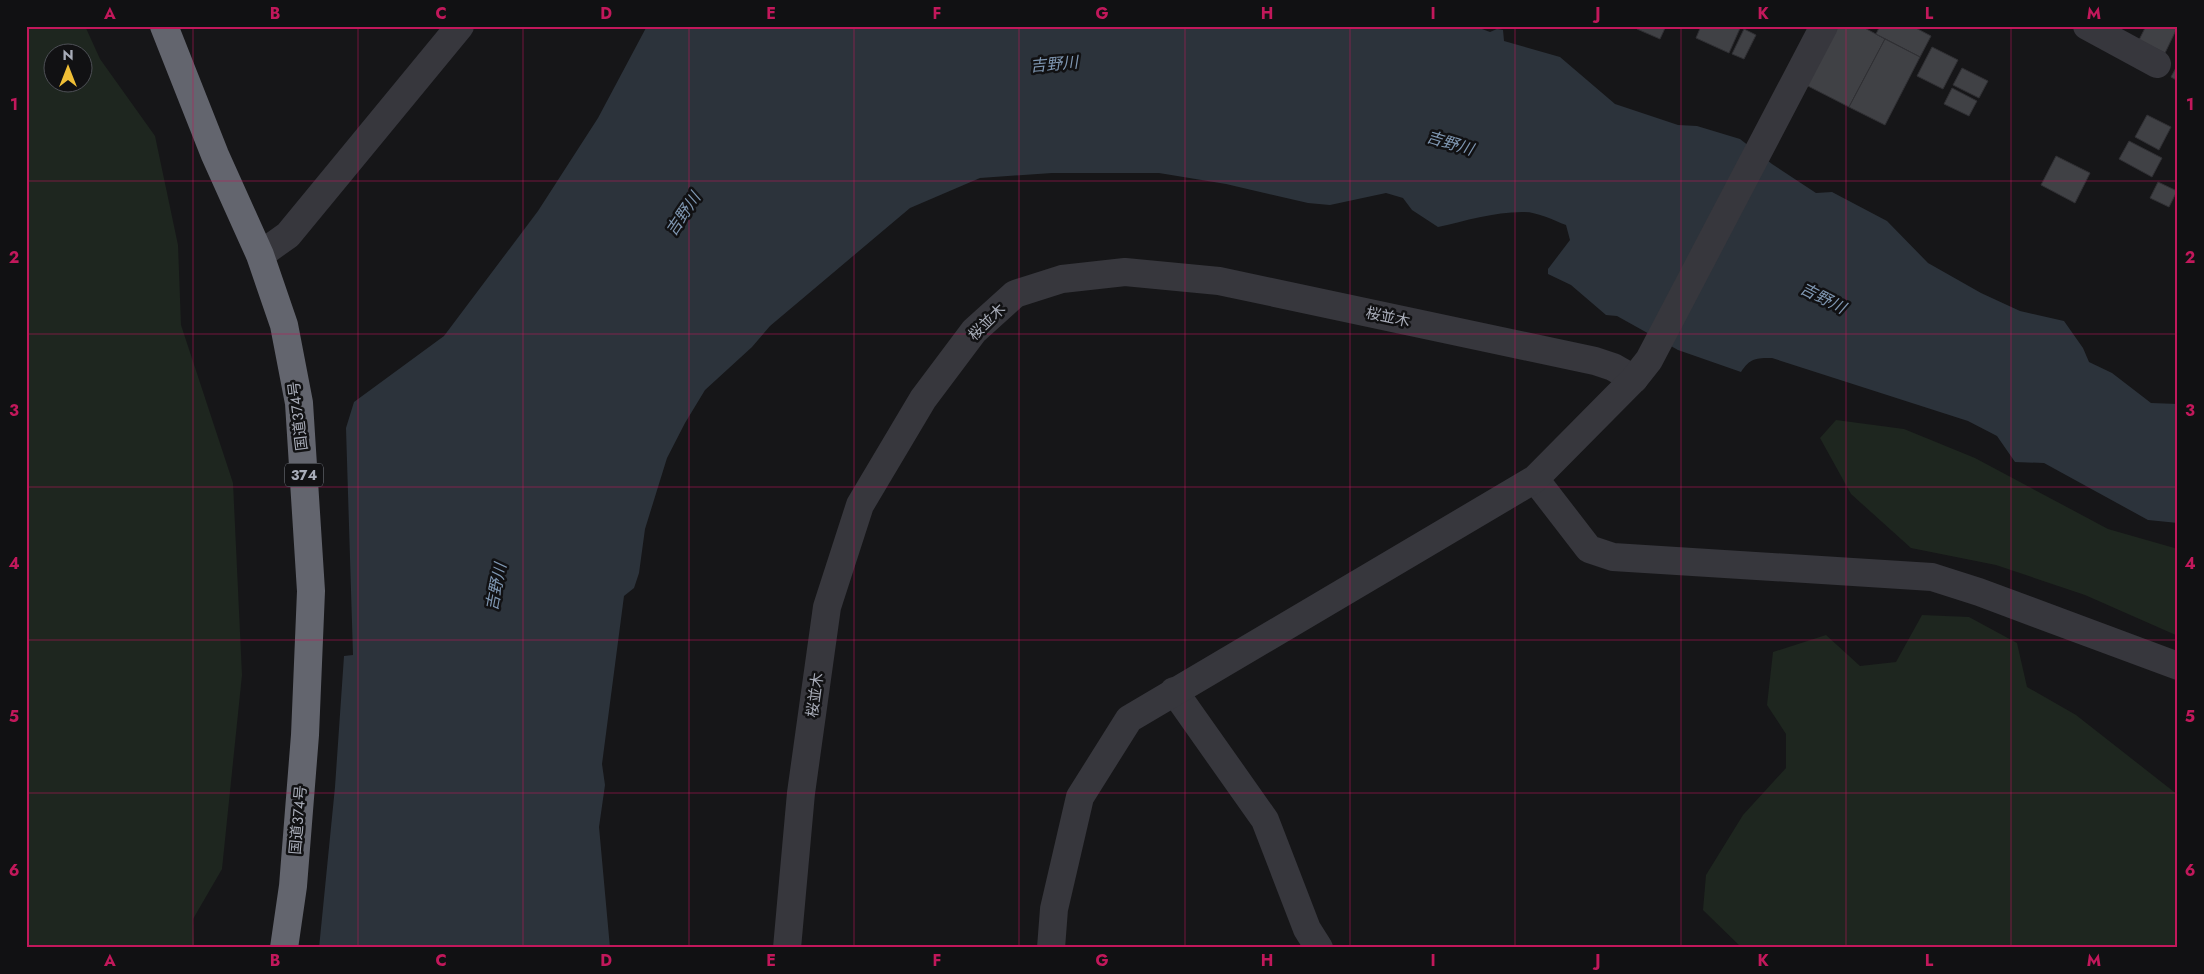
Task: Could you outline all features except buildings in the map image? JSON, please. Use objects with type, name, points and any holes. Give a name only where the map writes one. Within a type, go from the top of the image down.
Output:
[{"type":"highway","name":"国道374号","points":[[164,26],[215,155],[260,254],[284,325],[299,403],[311,591],[305,735],[293,886],[284,948]]},
{"type":"street","points":[[260,254],[288,235],[460,26]]},
{"type":"street","points":[[1051,948],[1054,909],[1080,797],[1129,719],[1535,479],[1641,370],[1790,94],[1824,26]]},
{"type":"street","points":[[2088,26],[2156,64]]},
{"type":"street","name":"桜並木","points":[[787,948],[801,793],[827,607],[860,505],[923,399],[974,331],[1016,294],[1062,279],[1125,272],[1219,281],[1595,361],[1613,367],[1641,370]]},
{"type":"street","points":[[1535,479],[1589,549],[1613,557],[1932,577],[1988,595],[2178,666]]},
{"type":"street","points":[[1174,691],[1265,820],[1307,929],[1319,948]]},
{"type":"shaded area","points":[[26,26],[85,26],[100,59],[155,136],[178,245],[181,325],[233,483],[242,675],[222,869],[193,919],[194,948],[26,948]]},
{"type":"shaded area","points":[[1836,420],[1904,429],[1975,458],[2108,529],[2178,549],[2178,636],[2085,595],[1996,565],[1911,548],[1851,494],[1820,438]]},
{"type":"shaded area","points":[[1922,615],[1969,617],[2017,643],[2027,687],[2076,715],[2178,795],[2178,948],[1742,948],[1703,910],[1706,875],[1743,815],[1786,768],[1786,734],[1767,705],[1773,652],[1826,635],[1860,666],[1896,662]]},
{"type":"water","name":"吉野川","points":[[647,26],[1474,26],[1490,32],[1497,29],[1503,30],[1504,41],[1560,57],[1615,104],[1678,125],[1697,126],[1740,139],[1772,164],[1816,193],[1832,192],[1887,221],[1928,263],[1981,293],[2020,311],[2064,321],[2083,348],[2089,362],[2112,373],[2151,403],[2178,404],[2178,523],[2148,520],[2044,463],[2015,462],[1997,436],[1968,421],[1772,358],[1751,361],[1741,372],[1678,350],[1617,316],[1606,315],[1571,285],[1548,274],[1548,269],[1570,240],[1566,225],[1539,214],[1511,212],[1438,227],[1412,210],[1403,198],[1386,193],[1330,205],[1308,203],[1226,184],[1159,173],[1052,173],[980,178],[910,208],[770,326],[752,347],[705,390],[667,458],[645,529],[639,573],[634,588],[624,596],[602,764],[605,785],[599,827],[610,948],[319,948],[335,787],[344,656],[353,655],[346,428],[354,402],[444,336],[538,211],[598,118]]}]
